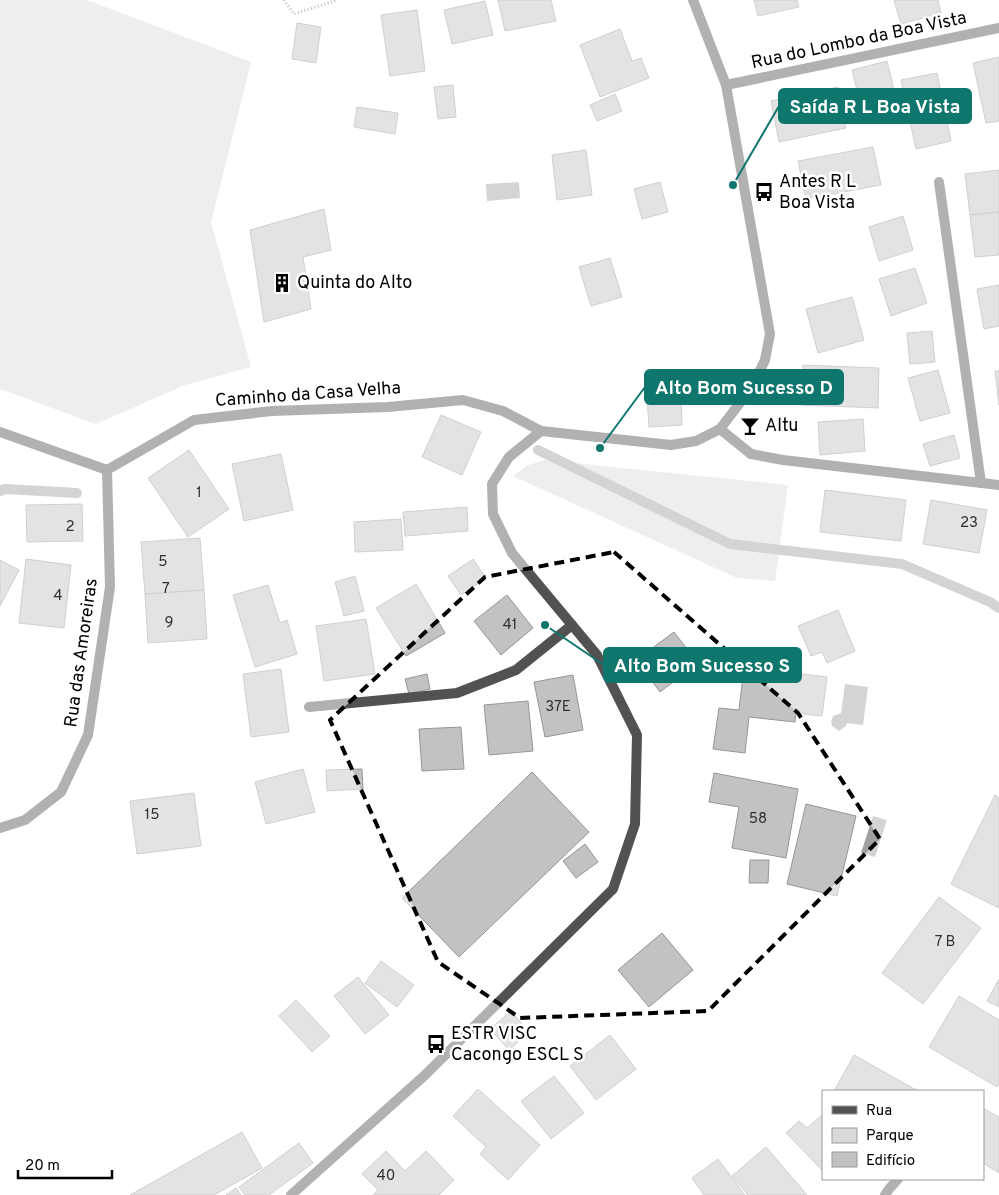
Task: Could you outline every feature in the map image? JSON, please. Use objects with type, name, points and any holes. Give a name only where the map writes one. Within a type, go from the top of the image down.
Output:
[{"type":"street","points":[[693,0],[726,86],[770,334],[765,360],[752,387],[720,430],[751,454],[759,456],[999,485]]},
{"type":"street","name":"Rua do Lombo da Boa Vista","points":[[726,86],[999,28]]},
{"type":"street","points":[[938,182],[981,483]]},
{"type":"street","name":"Caminho da Casa Velha","points":[[107,470],[194,420],[272,411],[388,407],[463,400],[503,412],[541,430],[671,445],[696,441],[720,430]]},
{"type":"street","points":[[291,1195],[424,1076],[613,889],[635,824],[636,735],[597,656],[512,554],[493,514],[492,484],[509,457],[541,430]]},
{"type":"street","points":[[0,432],[107,470]]},
{"type":"street","name":"Rua das Amoreiras","points":[[0,828],[26,820],[61,792],[88,735],[110,587],[107,470]]},
{"type":"street","points":[[309,707],[457,693],[516,670],[572,625]]},
{"type":"street","points":[[886,1195],[888,1189],[897,1180]]},
{"type":"path","points":[[284,0],[294,14],[338,0]]},
{"type":"highlighted area","points":[[614,552],[798,713],[880,839],[708,1011],[520,1018],[438,962],[330,720],[485,577]]},
{"type":"green space","points":[[0,0],[87,0],[251,62],[211,222],[251,367],[185,385],[96,424],[0,389]]},
{"type":"green space","points":[[544,460],[788,485],[775,581],[737,578],[513,476],[526,466]]},
{"type":"shaded area","points":[[519,182],[520,198],[487,201],[486,184]]},
{"type":"shaded area","points":[[845,684],[868,687],[863,725],[847,723],[839,731],[832,726],[831,722],[833,716],[841,713]]},
{"type":"shaded area","points":[[873,816],[887,820],[875,857],[861,853]]},
{"type":"building","points":[[498,0],[551,0],[556,21],[505,31]]},
{"type":"building","points":[[754,0],[797,0],[799,7],[758,16]]},
{"type":"building","points":[[894,0],[938,0],[941,13],[901,24]]},
{"type":"building","points":[[485,1],[493,35],[452,44],[444,10]]},
{"type":"building","points":[[417,10],[425,71],[390,76],[381,15]]},
{"type":"building","points":[[297,23],[321,27],[316,63],[292,59]]},
{"type":"building","points":[[620,29],[632,61],[641,58],[649,78],[600,97],[580,45]]},
{"type":"building","points":[[999,57],[999,121],[986,123],[973,63]]},
{"type":"building","points":[[887,61],[898,106],[863,114],[852,70]]},
{"type":"building","points":[[937,73],[951,141],[916,149],[901,80]]},
{"type":"building","points":[[453,85],[456,117],[438,119],[434,87]]},
{"type":"building","points":[[838,87],[846,128],[779,142],[771,101]]},
{"type":"building","points":[[615,94],[622,111],[597,121],[590,105]]},
{"type":"building","points":[[357,107],[398,113],[395,134],[354,127]]},
{"type":"building","points":[[873,147],[881,185],[806,199],[798,161]]},
{"type":"building","points":[[586,150],[592,195],[557,200],[552,155]]},
{"type":"building","points":[[999,170],[999,212],[970,215],[965,174]]},
{"type":"building","points":[[660,182],[668,212],[642,219],[634,189]]},
{"type":"building","name":"Quinta do Alto","points":[[324,209],[331,250],[303,257],[311,309],[264,322],[250,230]]},
{"type":"building","points":[[999,212],[999,255],[975,257],[970,215]]},
{"type":"building","points":[[903,216],[913,250],[879,261],[869,227]]},
{"type":"building","points":[[610,258],[622,297],[591,306],[579,267]]},
{"type":"building","points":[[915,268],[927,303],[891,316],[879,279]]},
{"type":"building","points":[[999,285],[999,326],[984,329],[977,289]]},
{"type":"building","points":[[852,297],[864,340],[818,353],[806,309]]},
{"type":"building","points":[[932,331],[935,362],[910,364],[907,333]]},
{"type":"building","points":[[803,365],[879,368],[878,408],[801,405]]},
{"type":"building","points":[[938,370],[950,413],[920,421],[908,378]]},
{"type":"building","points":[[995,371],[999,371],[999,405]]},
{"type":"building","points":[[681,394],[682,425],[649,427],[647,396]]},
{"type":"building","points":[[441,415],[481,432],[462,475],[422,457]]},
{"type":"building","points":[[863,419],[865,451],[820,455],[818,422]]},
{"type":"building","points":[[954,435],[960,458],[930,466],[923,444]]},
{"type":"building","points":[[189,450],[229,509],[188,537],[148,478]]},
{"type":"building","points":[[281,454],[293,510],[244,521],[232,464]]},
{"type":"building","points":[[825,490],[906,500],[901,541],[820,532]]},
{"type":"building","points":[[931,500],[987,510],[979,553],[923,544]]},
{"type":"building","points":[[82,504],[83,541],[27,542],[26,505]]},
{"type":"building","points":[[467,507],[468,531],[405,536],[403,512]]},
{"type":"building","points":[[401,519],[403,550],[355,552],[354,522]]},
{"type":"building","points":[[200,538],[204,590],[145,594],[141,542]]},
{"type":"building","points":[[26,559],[71,565],[64,628],[19,623]]},
{"type":"building","points":[[473,559],[486,578],[461,595],[448,576]]},
{"type":"building","points":[[0,560],[19,570],[0,606]]},
{"type":"building","points":[[355,576],[364,611],[344,616],[335,582]]},
{"type":"building","points":[[416,584],[445,633],[406,656],[376,608]]},
{"type":"building","points":[[268,585],[280,623],[287,620],[297,654],[255,667],[233,595]]},
{"type":"building","points":[[204,590],[207,639],[148,643],[145,594]]},
{"type":"building","points":[[507,595],[533,628],[501,655],[474,621]]},
{"type":"building","points":[[838,610],[855,651],[827,663],[822,652],[811,656],[798,626]]},
{"type":"building","points":[[366,619],[375,674],[324,681],[316,626]]},
{"type":"building","points":[[674,632],[698,663],[660,692],[636,660]]},
{"type":"building","points":[[744,667],[827,677],[822,716],[796,713],[795,722],[749,717],[745,753],[713,749],[719,708],[739,710]]},
{"type":"building","points":[[281,669],[289,732],[251,737],[243,674]]},
{"type":"building","points":[[427,674],[430,689],[409,694],[405,679]]},
{"type":"building","points":[[573,675],[583,730],[545,737],[534,682]]},
{"type":"building","points":[[528,701],[533,751],[489,755],[484,705]]},
{"type":"building","points":[[461,727],[464,769],[422,771],[419,729]]},
{"type":"building","points":[[303,769],[315,812],[266,824],[255,782]]},
{"type":"building","points":[[362,769],[363,789],[327,791],[326,770]]},
{"type":"building","points":[[532,772],[589,832],[459,957],[402,898]]},
{"type":"building","points":[[714,773],[798,789],[786,858],[732,848],[739,807],[709,802]]},
{"type":"building","points":[[194,793],[201,846],[137,854],[130,801]]},
{"type":"building","points":[[995,795],[999,798],[999,908],[951,884]]},
{"type":"building","points":[[806,804],[856,816],[837,896],[787,884]]},
{"type":"building","points":[[585,844],[598,862],[576,878],[563,861]]},
{"type":"building","points":[[750,860],[769,860],[768,883],[749,883]]},
{"type":"building","points":[[939,897],[981,928],[923,1004],[882,973]]},
{"type":"building","points":[[662,933],[693,970],[649,1007],[618,970]]},
{"type":"building","points":[[381,961],[414,985],[397,1007],[365,983]]},
{"type":"building","points":[[358,977],[389,1015],[365,1034],[334,996]]},
{"type":"building","points":[[999,979],[999,1007],[987,1001]]},
{"type":"building","points":[[959,996],[999,1020],[999,1083],[997,1087],[929,1047]]},
{"type":"building","points":[[296,1000],[330,1036],[312,1052],[279,1016]]},
{"type":"building","points":[[511,1011],[529,1032],[509,1050],[490,1029]]},
{"type":"building","points":[[610,1035],[636,1069],[596,1100],[570,1066]]},
{"type":"building","points":[[854,1055],[916,1090],[835,1090]]},
{"type":"building","points":[[554,1076],[584,1113],[551,1139],[521,1101]]},
{"type":"building","points":[[478,1089],[540,1145],[508,1180],[480,1154],[486,1147],[453,1116]]},
{"type":"building","points":[[984,1109],[999,1117],[999,1173],[984,1164]]},
{"type":"building","points":[[822,1115],[822,1170],[786,1133],[799,1121],[807,1128]]},
{"type":"building","points":[[242,1132],[262,1168],[214,1195],[130,1195]]},
{"type":"building","points":[[299,1143],[313,1163],[269,1195],[245,1195],[239,1187]]},
{"type":"building","points":[[766,1147],[807,1195],[748,1195],[732,1176]]},
{"type":"building","points":[[386,1151],[405,1171],[426,1151],[454,1180],[439,1195],[373,1195],[378,1190],[362,1174]]},
{"type":"building","points":[[718,1159],[745,1195],[704,1195],[692,1178]]},
{"type":"building","points":[[236,1188],[241,1195],[226,1195]]},
{"type":"waterway","points":[[538,450],[730,544],[902,564],[990,602],[999,608]]},
{"type":"waterway","points":[[0,491],[5,489],[77,493]]},
{"type":"place","name":"Saída R L Boa Vista","points":[[733,185]]},
{"type":"place","name":"Antes R L Boa Vista","points":[[764,192]]},
{"type":"place","name":"Quinta do Alto","points":[[282,283]]},
{"type":"place","name":"Altu","points":[[750,426]]},
{"type":"place","name":"Alto Bom Sucesso D","points":[[600,448]]},
{"type":"place","name":"Alto Bom Sucesso S","points":[[545,625]]},
{"type":"place","name":"ESTR VISC Cacongo ESCL S","points":[[436,1044]]}]
